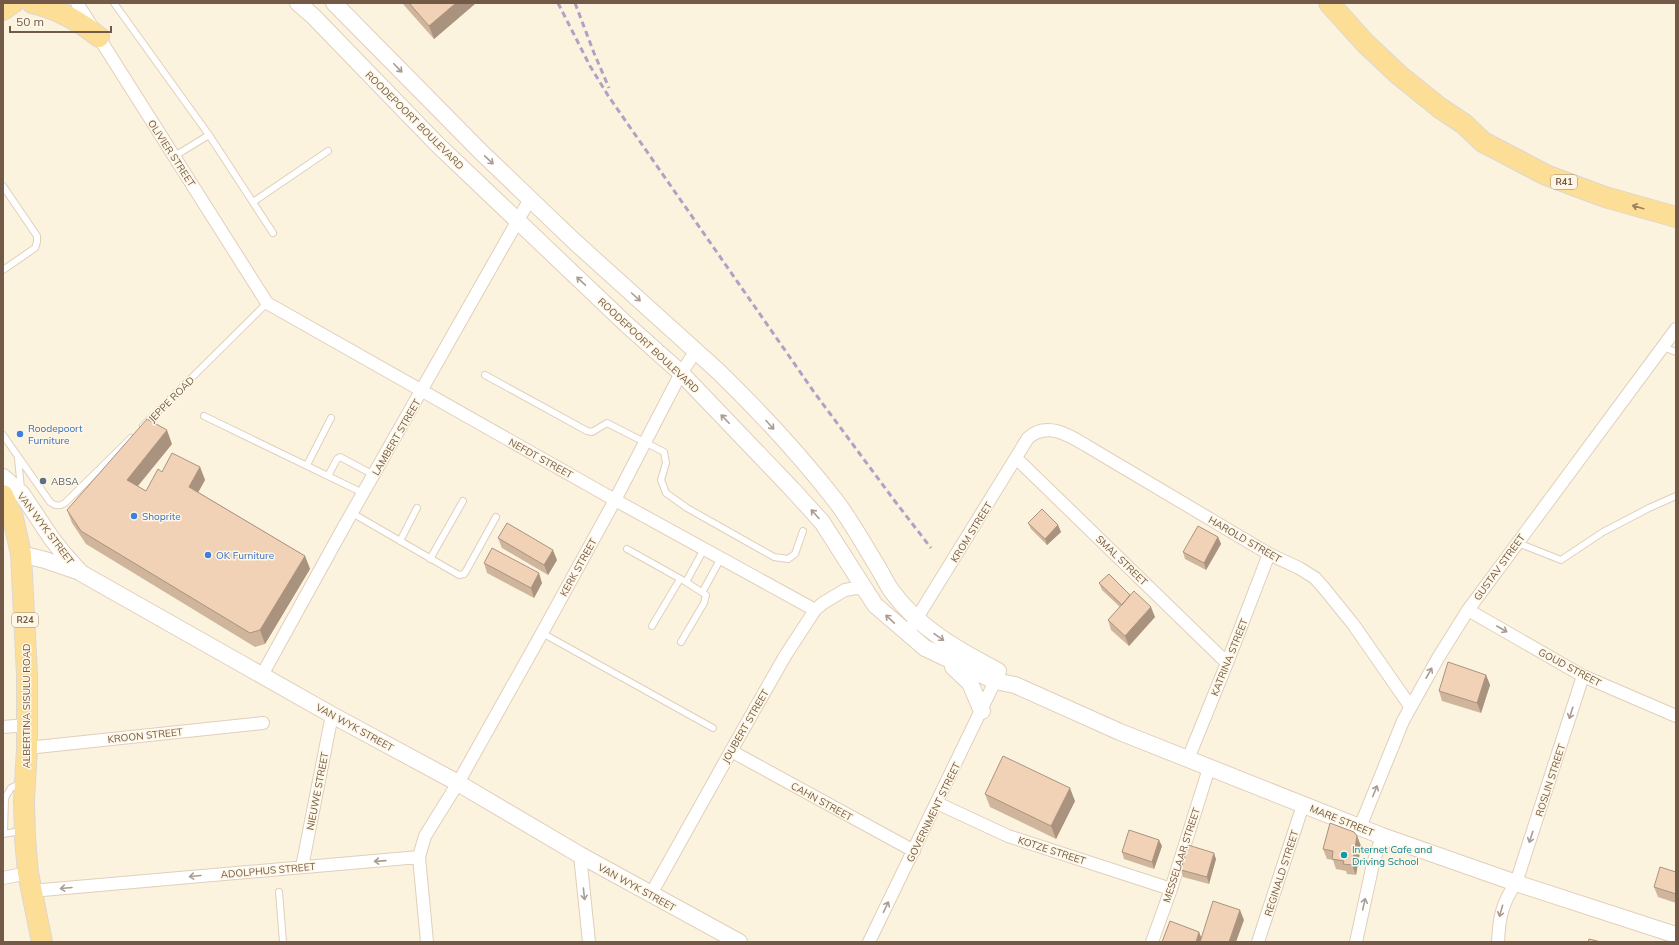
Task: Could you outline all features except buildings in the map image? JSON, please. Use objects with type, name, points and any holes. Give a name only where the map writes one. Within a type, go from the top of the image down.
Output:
[{"type":"main road","points":[[3,10],[13,3]]},
{"type":"main road","points":[[32,3],[62,12],[84,25],[99,37]]},
{"type":"main road","name":"R41","points":[[1330,3],[1365,43],[1399,75],[1440,108],[1464,124],[1546,163],[1676,204]]},
{"type":"main road","name":"R41","points":[[1464,124],[1483,142],[1546,175],[1605,198],[1676,217]]},
{"type":"main road","name":"ALBERTINA SISULU ROAD","points":[[12,495],[13,518],[21,554],[27,667],[28,748],[25,782],[25,831],[30,882],[42,942]]},
{"type":"street","name":"OLIVIER STREET","points":[[77,3],[173,156],[222,229],[267,303]]},
{"type":"street","name":"ROODEPOORT BOULEVARD","points":[[298,3],[313,16],[437,144],[626,324],[681,373],[822,522],[875,605],[925,648],[998,676]]},
{"type":"street","points":[[334,3],[476,148],[575,242],[742,394],[836,500],[891,590],[931,632],[998,676]]},
{"type":"street","points":[[344,3],[371,40]]},
{"type":"street","name":"LAMBERT STREET","points":[[262,675],[363,493],[422,392],[530,199]]},
{"type":"street","name":"NEFDT STREET","points":[[267,303],[615,500],[816,610]]},
{"type":"street","name":"GUSTAV STREET","points":[[1360,827],[1410,706],[1468,610],[1676,330]]},
{"type":"street","name":"KERK STREET","points":[[458,783],[615,500],[681,373],[696,351]]},
{"type":"street","name":"HAROLD STREET","points":[[1035,432],[1050,429],[1066,434],[1269,554],[1315,578],[1353,624],[1410,706]]},
{"type":"street","name":"KROM STREET","points":[[907,633],[918,618],[1028,438],[1035,432]]},
{"type":"street","name":"SMAL STREET","points":[[1016,458],[1227,663]]},
{"type":"street","name":"VAN WYK STREET","points":[[3,477],[12,495],[81,573],[332,715],[458,783],[580,855],[739,942]]},
{"type":"street","points":[[854,530],[863,558],[865,590],[891,590]]},
{"type":"street","points":[[21,554],[45,560],[81,573]]},
{"type":"street","name":"KATRINA STREET","points":[[1188,759],[1269,554]]},
{"type":"street","name":"JOUBERT STREET","points":[[651,894],[785,656],[816,610],[823,603],[845,590],[856,588],[865,590]]},
{"type":"street","name":"GOUD STREET","points":[[1468,610],[1583,676],[1676,716]]},
{"type":"street","points":[[925,648],[958,670],[970,683],[982,711]]},
{"type":"street","name":"MARE STREET","points":[[998,676],[1120,732],[1382,836],[1516,883],[1676,935]]},
{"type":"street","name":"GOVERNMENT STREET","points":[[869,942],[998,676]]},
{"type":"street","name":"ROSLIN STREET","points":[[1498,942],[1499,918],[1504,903],[1516,883],[1583,676]]},
{"type":"street","name":"NIEUWE STREET","points":[[302,867],[332,715]]},
{"type":"street","name":"KROON STREET","points":[[28,748],[263,723]]},
{"type":"street","points":[[3,727],[27,725]]},
{"type":"street","name":"CAHN STREET","points":[[731,750],[914,851]]},
{"type":"street","name":"MESSELAAR STREET","points":[[1152,942],[1171,888],[1209,768]]},
{"type":"street","points":[[428,942],[419,858],[426,836],[458,783]]},
{"type":"street","name":"KOTZE STREET","points":[[937,803],[987,827],[1022,840],[1171,888]]},
{"type":"street","name":"REGINALD STREET","points":[[1258,942],[1304,805]]},
{"type":"street","points":[[1356,942],[1373,864],[1382,836]]},
{"type":"street","points":[[580,855],[589,942]]},
{"type":"street","name":"ADOLPHUS STREET","points":[[3,878],[30,882],[302,867],[419,858]]},
{"type":"lane","points":[[114,3],[208,135],[273,233]]},
{"type":"lane","points":[[173,156],[208,135]]},
{"type":"lane","points":[[253,202],[328,151]]},
{"type":"lane","points":[[3,186],[37,236],[35,248],[5,268],[3,261]]},
{"type":"lane","name":"JEPPE ROAD","points":[[17,456],[50,502],[54,505],[60,506],[65,504],[267,303]]},
{"type":"lane","points":[[1663,347],[1676,352]]},
{"type":"lane","points":[[485,375],[587,431],[592,432],[607,423],[664,452],[666,463],[660,480],[666,493],[687,508],[774,557],[788,559],[794,554],[803,531]]},
{"type":"lane","points":[[204,416],[363,493]]},
{"type":"lane","points":[[306,465],[330,418]]},
{"type":"lane","points":[[3,435],[17,456],[12,495]]},
{"type":"lane","points":[[328,476],[337,459],[340,457],[374,475]]},
{"type":"lane","points":[[1518,542],[1561,560],[1603,532],[1676,496]]},
{"type":"lane","points":[[430,559],[463,501]]},
{"type":"lane","points":[[400,541],[417,508]]},
{"type":"lane","points":[[352,513],[430,559],[456,573],[464,574],[496,517]]},
{"type":"lane","points":[[627,549],[702,591],[706,595],[706,598],[681,642]]},
{"type":"lane","points":[[652,626],[704,549]]},
{"type":"lane","points":[[702,591],[721,558]]},
{"type":"lane","points":[[542,633],[713,728]]},
{"type":"lane","points":[[25,782],[11,788],[7,793],[4,808],[3,834],[25,831]]},
{"type":"lane","points":[[279,892],[283,942]]},
{"type":"railway","points":[[558,3],[590,66],[609,97],[814,392],[931,548]]},
{"type":"railway","points":[[575,3],[609,88]]},
{"type":"place","name":"Roodepoort Furniture","points":[[20,434]]},
{"type":"place","name":"ABSA","points":[[43,481]]},
{"type":"place","name":"Shoprite","points":[[134,516]]},
{"type":"place","name":"OK Furniture","points":[[208,555]]},
{"type":"place","name":"Internet Cafe and Driving School","points":[[1344,855]]}]
